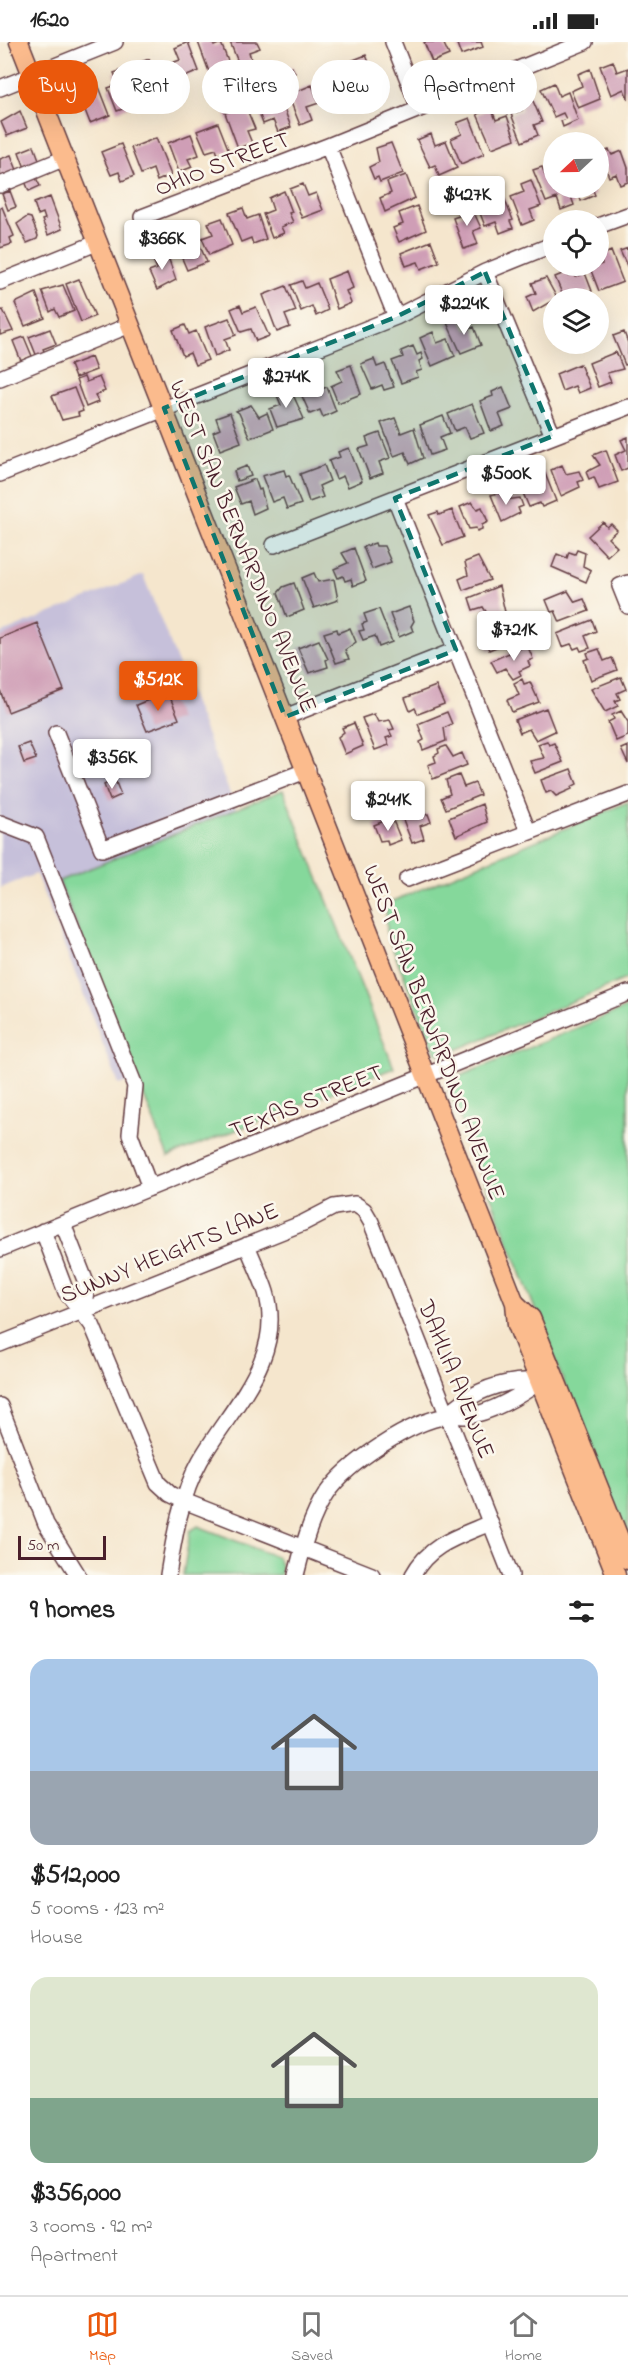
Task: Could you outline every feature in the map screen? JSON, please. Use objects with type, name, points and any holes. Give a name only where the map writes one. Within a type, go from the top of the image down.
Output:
[{"type":"main road","name":"WEST SAN BERNARDINO AVENUE","points":[[19,42],[27,60]]},
{"type":"main road","name":"WEST SAN BERNARDINO AVENUE","points":[[48,114],[285,717],[308,770],[425,1078],[515,1303],[517,1325],[616,1575]]},
{"type":"main road","name":"WEST SAN BERNARDINO AVENUE","points":[[515,1303],[531,1318],[628,1560]]},
{"type":"main road","points":[[540,1381],[554,1391],[592,1484],[602,1495]]},
{"type":"street","points":[[70,60],[115,42]]},
{"type":"street","points":[[393,42],[402,65]]},
{"type":"street","name":"OHIO STREET","points":[[537,61],[585,42]]},
{"type":"street","points":[[0,88],[18,81]]},
{"type":"street","name":"OHIO STREET","points":[[142,217],[328,146],[405,114]]},
{"type":"street","points":[[328,146],[396,316]]},
{"type":"street","points":[[0,185],[65,158]]},
{"type":"street","points":[[609,222],[628,215]]},
{"type":"street","points":[[0,282],[99,242]]},
{"type":"street","points":[[0,474],[396,316],[485,272],[543,248]]},
{"type":"street","points":[[485,272],[553,436]]},
{"type":"street","points":[[0,378],[130,325]]},
{"type":"street","points":[[274,546],[628,407]]},
{"type":"street","points":[[395,498],[528,831]]},
{"type":"street","points":[[628,583],[620,586],[628,606]]},
{"type":"street","points":[[285,717],[456,650]]},
{"type":"street","points":[[56,733],[102,849],[308,770]]},
{"type":"street","points":[[407,879],[628,794]]},
{"type":"street","points":[[0,823],[36,837],[135,1086],[130,1134],[150,1188]]},
{"type":"street","name":"TEXAS STREET","points":[[0,1250],[628,993]]},
{"type":"street","name":"SUNNY HEIGHTS LANE","points":[[0,1344],[247,1245],[334,1207],[355,1204]]},
{"type":"street","name":"DAHLIA AVENUE","points":[[355,1204],[364,1210],[371,1222],[511,1575]]},
{"type":"street","points":[[63,1224],[87,1285],[83,1311]]},
{"type":"street","points":[[43,1231],[66,1292],[92,1325],[151,1473],[170,1494],[302,1550],[372,1575]]},
{"type":"street","points":[[168,1575],[183,1501],[199,1462],[243,1398],[263,1356],[270,1325],[266,1293],[247,1245]]},
{"type":"street","points":[[296,1575],[309,1527],[327,1492],[362,1458],[388,1440],[447,1416],[468,1416],[520,1396],[540,1381]]},
{"type":"street","points":[[0,1406],[46,1524],[78,1575]]},
{"type":"street","points":[[413,1575],[421,1560],[439,1544],[490,1523]]},
{"type":"highlighted area","points":[[485,272],[553,436],[395,498],[456,650],[285,717],[164,408],[396,317]]},
{"type":"shaded area","points":[[143,575],[236,809],[59,881],[137,1078],[119,1085],[36,874],[0,888],[0,634]]},
{"type":"green space","points":[[283,790],[394,1068],[168,1157],[59,881]]},
{"type":"green space","points":[[628,802],[628,978],[442,1056],[435,1051],[387,935],[386,904]]},
{"type":"green space","points":[[628,1007],[628,1546],[449,1090],[455,1078]]},
{"type":"green space","points":[[198,1526],[277,1557],[281,1565],[280,1575],[183,1575],[190,1531]]},
{"type":"building","points":[[188,42],[199,71],[190,75],[190,60],[180,60],[175,48]]},
{"type":"building","points":[[198,42],[212,42],[214,46],[221,43],[228,60],[205,60]]},
{"type":"building","points":[[230,42],[257,42],[260,48],[249,52],[251,60],[237,60]]},
{"type":"building","points":[[424,42],[443,42],[449,55],[431,60]]},
{"type":"building","points":[[481,42],[483,47],[461,55],[457,44]]},
{"type":"building","points":[[366,55],[368,60],[354,60]]},
{"type":"building","points":[[613,61],[617,72],[628,68],[628,99],[624,89],[611,95],[600,66]]},
{"type":"building","points":[[590,69],[600,99],[578,108],[571,91],[582,86],[578,74]]},
{"type":"building","points":[[554,83],[559,96],[568,92],[578,120],[563,127],[561,121],[566,119],[563,113],[554,117],[541,89]]},
{"type":"building","points":[[98,84],[110,115],[90,123],[86,114],[98,114]]},
{"type":"building","points":[[311,85],[311,106],[307,107],[312,120],[300,125],[296,114],[299,114],[299,90]]},
{"type":"building","points":[[537,110],[542,122],[534,125],[538,135],[522,142],[511,114],[537,114]]},
{"type":"building","points":[[18,112],[21,114],[27,128],[7,136],[1,122]]},
{"type":"building","points":[[225,114],[249,114],[255,129],[247,131],[252,143],[238,148]]},
{"type":"building","points":[[259,114],[286,114],[291,127],[278,132],[273,120],[263,124]]},
{"type":"building","points":[[477,114],[494,114],[496,120],[507,116],[515,139],[492,148]]},
{"type":"building","points":[[470,118],[484,154],[461,164],[451,139],[462,134],[457,123]]},
{"type":"building","points":[[218,123],[229,151],[218,155],[216,149],[206,152],[197,131]]},
{"type":"building","points":[[191,134],[199,155],[188,159],[192,167],[179,172],[168,143]]},
{"type":"building","points":[[431,134],[435,145],[446,141],[457,168],[439,176],[435,165],[430,167],[417,140]]},
{"type":"building","points":[[156,138],[171,175],[157,181],[153,169],[141,174],[131,148]]},
{"type":"building","points":[[391,143],[403,173],[380,182],[378,177],[374,179],[369,167],[379,162],[376,148]]},
{"type":"building","points":[[121,144],[134,176],[122,181],[119,172],[111,175],[101,152]]},
{"type":"building","points":[[34,146],[40,162],[25,168],[19,152]]},
{"type":"building","points":[[609,150],[612,155],[622,151],[628,168],[628,182],[620,185],[616,174],[609,177]]},
{"type":"building","points":[[11,155],[17,170],[0,177],[0,159]]},
{"type":"building","points":[[542,167],[543,195],[533,170]]},
{"type":"building","points":[[406,175],[415,198],[385,212],[380,198],[391,193],[387,182]]},
{"type":"building","points":[[35,176],[40,186],[29,191],[25,181]]},
{"type":"building","points":[[531,180],[541,206],[530,210],[534,220],[522,225],[511,197],[524,192],[521,184]]},
{"type":"building","points":[[303,184],[308,196],[316,193],[323,210],[302,218],[290,189]]},
{"type":"building","points":[[10,191],[16,207],[8,210],[2,194]]},
{"type":"building","points":[[284,191],[292,212],[289,213],[293,222],[281,227],[284,233],[272,238],[263,214],[273,210],[269,198]]},
{"type":"building","points":[[50,197],[62,229],[48,235],[42,220],[45,219],[43,213],[38,215],[34,203]]},
{"type":"building","points":[[504,198],[513,220],[510,221],[513,228],[500,233],[496,222],[485,226],[478,208]]},
{"type":"building","points":[[544,198],[557,198],[546,202]]},
{"type":"building","points":[[557,198],[572,198],[574,205],[561,210]]},
{"type":"building","points":[[470,204],[481,228],[473,231],[478,244],[464,249],[453,218],[467,213],[464,207]]},
{"type":"building","points":[[417,206],[426,230],[399,242],[393,228],[403,224],[399,213]]},
{"type":"building","points":[[2,207],[14,236],[10,238],[12,244],[0,248],[0,208]]},
{"type":"building","points":[[243,208],[247,219],[258,215],[266,239],[253,244],[251,238],[241,242],[229,213]]},
{"type":"building","points":[[27,217],[31,218],[38,236],[37,239],[27,243],[17,224]]},
{"type":"building","points":[[222,218],[232,245],[209,255],[202,238],[213,234],[208,223]]},
{"type":"building","points":[[188,237],[192,247],[199,244],[207,262],[187,270],[175,242]]},
{"type":"building","points":[[431,241],[439,262],[421,269],[418,262],[406,266],[401,253]]},
{"type":"building","points":[[628,248],[628,268],[620,251]]},
{"type":"building","points":[[166,251],[176,280],[157,290],[149,272],[157,269],[152,257]]},
{"type":"building","points":[[611,251],[623,282],[607,288],[598,288],[593,276],[609,276],[609,252]]},
{"type":"building","points":[[347,271],[353,288],[346,291],[351,303],[337,309],[327,279]]},
{"type":"building","points":[[586,276],[591,288],[560,288],[555,277]]},
{"type":"building","points":[[546,278],[552,288],[543,288],[543,306],[533,312],[527,297],[536,293],[532,283]]},
{"type":"building","points":[[79,279],[95,316],[81,322],[66,284]]},
{"type":"building","points":[[302,281],[305,288],[317,283],[328,310],[316,316],[312,306],[301,311],[291,285]]},
{"type":"building","points":[[63,285],[74,311],[59,317],[55,309],[50,312],[42,291]]},
{"type":"building","points":[[286,286],[296,311],[285,315],[290,327],[277,332],[263,295]]},
{"type":"building","points":[[36,293],[45,318],[25,326],[15,303]]},
{"type":"building","points":[[240,305],[243,312],[256,307],[269,336],[256,341],[251,329],[241,332],[231,309]]},
{"type":"building","points":[[3,310],[13,331],[0,335],[0,311]]},
{"type":"building","points":[[229,318],[236,335],[225,339],[229,350],[215,356],[205,327]]},
{"type":"building","points":[[461,318],[466,330],[474,327],[481,345],[461,353],[447,323]]},
{"type":"building","points":[[185,325],[189,334],[196,331],[208,360],[195,365],[190,353],[183,356],[173,330]]},
{"type":"building","points":[[50,329],[56,344],[43,349],[45,354],[37,357],[29,337]]},
{"type":"building","points":[[433,332],[437,343],[448,339],[455,356],[432,366],[420,338]]},
{"type":"building","points":[[624,332],[628,343],[628,364],[625,365],[613,336]]},
{"type":"building","points":[[24,337],[32,356],[21,361],[13,341]]},
{"type":"building","points":[[413,346],[417,355],[421,353],[423,359],[419,361],[422,370],[416,372],[418,377],[401,383],[392,361],[403,357],[401,351]]},
{"type":"building","points":[[616,352],[623,369],[607,373],[611,382],[598,387],[589,363]]},
{"type":"building","points":[[91,357],[96,370],[75,378],[70,365]]},
{"type":"building","points":[[374,359],[377,367],[385,364],[394,387],[384,390],[382,385],[372,389],[361,364]]},
{"type":"building","points":[[580,364],[590,388],[578,393],[575,386],[562,391],[556,374]]},
{"type":"building","points":[[351,365],[361,394],[338,403],[331,386],[342,381],[337,370]]},
{"type":"building","points":[[84,377],[86,382],[99,377],[105,391],[95,395],[98,402],[86,407],[76,380]]},
{"type":"building","points":[[311,379],[316,391],[327,387],[336,411],[323,417],[320,410],[310,414],[297,385]]},
{"type":"building","points":[[503,387],[512,409],[499,414],[504,426],[491,431],[480,401],[493,396],[492,392]]},
{"type":"building","points":[[74,388],[83,411],[78,413],[79,416],[62,420],[52,396]]},
{"type":"building","points":[[290,388],[304,419],[277,427],[270,409],[281,405],[276,393]]},
{"type":"building","points":[[472,404],[484,433],[470,438],[465,427],[455,431],[448,414]]},
{"type":"building","points":[[251,405],[259,417],[267,413],[273,429],[250,438],[236,411]]},
{"type":"building","points":[[230,413],[241,442],[220,450],[213,432],[220,429],[216,418]]},
{"type":"building","points":[[443,416],[450,433],[440,437],[445,450],[430,455],[420,425]]},
{"type":"building","points":[[395,418],[401,433],[414,428],[423,458],[410,464],[405,452],[394,456],[381,423]]},
{"type":"building","points":[[380,433],[390,458],[379,462],[383,473],[370,478],[359,449],[369,446],[366,438]]},
{"type":"building","points":[[628,437],[628,468],[621,471],[615,455],[626,450],[621,440]]},
{"type":"building","points":[[349,448],[362,481],[348,487],[343,476],[336,479],[329,461],[340,457],[338,452]]},
{"type":"building","points":[[606,450],[618,482],[599,489],[594,477],[589,479],[586,472],[600,465],[593,455]]},
{"type":"building","points":[[324,465],[330,481],[319,486],[323,497],[309,502],[300,474]]},
{"type":"building","points":[[562,465],[566,474],[579,471],[583,480],[578,482],[580,487],[561,496],[551,470]]},
{"type":"building","points":[[247,466],[251,476],[237,481],[234,471]]},
{"type":"building","points":[[284,470],[286,476],[289,475],[301,504],[287,509],[283,498],[272,502],[262,476]]},
{"type":"building","points":[[544,471],[556,501],[542,507],[540,503],[529,507],[523,493],[534,486],[530,477]]},
{"type":"building","points":[[255,479],[259,490],[261,489],[266,508],[253,514],[249,501],[241,504],[234,487]]},
{"type":"building","points":[[503,491],[506,500],[520,498],[523,506],[518,508],[520,513],[502,522],[491,495]]},
{"type":"building","points":[[472,502],[477,509],[482,507],[488,522],[477,531],[476,528],[469,529],[460,507]]},
{"type":"building","points":[[452,510],[463,537],[443,545],[429,515],[438,512],[439,515]]},
{"type":"building","points":[[603,522],[607,527],[611,524],[617,530],[608,538],[617,547],[607,556],[588,536]]},
{"type":"building","points":[[375,543],[376,546],[384,546],[391,562],[372,569],[363,547]]},
{"type":"building","points":[[354,548],[366,581],[353,586],[351,579],[345,581],[343,576],[338,578],[334,569],[348,563],[342,553]]},
{"type":"building","points":[[577,550],[585,553],[583,566],[591,570],[586,582],[552,567],[557,554],[567,558],[569,552],[575,554]]},
{"type":"building","points":[[478,557],[490,580],[463,590],[459,579],[468,575],[465,562]]},
{"type":"building","points":[[314,573],[318,582],[334,579],[338,600],[314,608],[302,578]]},
{"type":"building","points":[[294,583],[304,610],[287,617],[278,593],[283,587]]},
{"type":"building","points":[[499,586],[505,612],[490,618],[483,607],[473,610],[469,598]]},
{"type":"building","points":[[568,591],[575,602],[584,599],[589,611],[560,622],[555,611],[551,612],[546,600]]},
{"type":"building","points":[[409,607],[414,621],[411,626],[413,631],[399,637],[390,614]]},
{"type":"building","points":[[379,609],[392,642],[379,647],[375,636],[363,640],[359,631],[364,630],[362,624],[367,622],[364,614]]},
{"type":"building","points":[[509,615],[519,638],[489,650],[484,639],[493,635],[491,622]]},
{"type":"building","points":[[592,620],[596,631],[585,636],[590,648],[581,651],[579,647],[574,649],[571,644],[562,647],[557,634]]},
{"type":"building","points":[[37,623],[64,690],[8,712],[0,690],[0,638]]},
{"type":"building","points":[[350,628],[356,642],[345,650],[349,659],[336,663],[324,633],[337,629],[338,633]]},
{"type":"building","points":[[319,640],[328,659],[326,660],[328,667],[309,673],[298,648]]},
{"type":"building","points":[[525,646],[528,647],[533,659],[528,661],[530,666],[519,671],[521,675],[513,679],[505,668],[497,672],[491,661]]},
{"type":"building","points":[[599,649],[604,661],[612,658],[617,670],[591,680],[584,660],[589,658],[587,653]]},
{"type":"building","points":[[621,677],[626,689],[617,693],[620,699],[615,701],[618,706],[605,712],[591,689]]},
{"type":"building","points":[[522,679],[524,684],[530,682],[539,702],[512,712],[507,700],[519,695],[514,683]]},
{"type":"building","points":[[436,686],[444,704],[418,714],[415,708],[410,711],[405,698]]},
{"type":"building","points":[[168,692],[179,719],[147,731],[136,705]]},
{"type":"building","points":[[546,708],[555,731],[536,740],[529,729],[520,733],[515,720]]},
{"type":"building","points":[[621,711],[628,722],[628,736],[616,741],[608,722],[614,719],[612,715]]},
{"type":"building","points":[[447,712],[452,724],[444,728],[446,741],[423,750],[420,742],[424,740],[418,724]]},
{"type":"building","points":[[374,714],[378,722],[390,720],[394,729],[389,730],[392,736],[386,738],[389,745],[375,750],[362,718]]},
{"type":"building","points":[[354,723],[363,746],[345,754],[338,737],[344,732],[342,728]]},
{"type":"building","points":[[547,741],[549,745],[554,743],[563,762],[535,773],[530,761],[544,758],[538,744]]},
{"type":"building","points":[[29,743],[36,759],[24,763],[18,747]]},
{"type":"building","points":[[446,746],[453,757],[462,753],[467,765],[433,779],[428,765],[436,762],[434,756],[439,753],[438,749]]},
{"type":"building","points":[[628,746],[628,764],[621,749]]},
{"type":"building","points":[[571,769],[577,784],[571,787],[572,789],[556,796],[551,791],[546,793],[541,780]]},
{"type":"building","points":[[459,775],[464,787],[475,783],[480,795],[446,809],[441,798],[450,794],[446,780]]},
{"type":"building","points":[[115,780],[121,795],[110,800],[104,785]]},
{"type":"building","points":[[382,788],[385,797],[377,800],[374,792]]},
{"type":"building","points":[[482,804],[487,822],[456,836],[449,818]]},
{"type":"building","points":[[421,810],[423,816],[428,814],[431,822],[420,826],[424,839],[412,843],[402,817]]},
{"type":"building","points":[[392,818],[401,840],[388,845],[387,840],[380,841],[374,825]]}]
